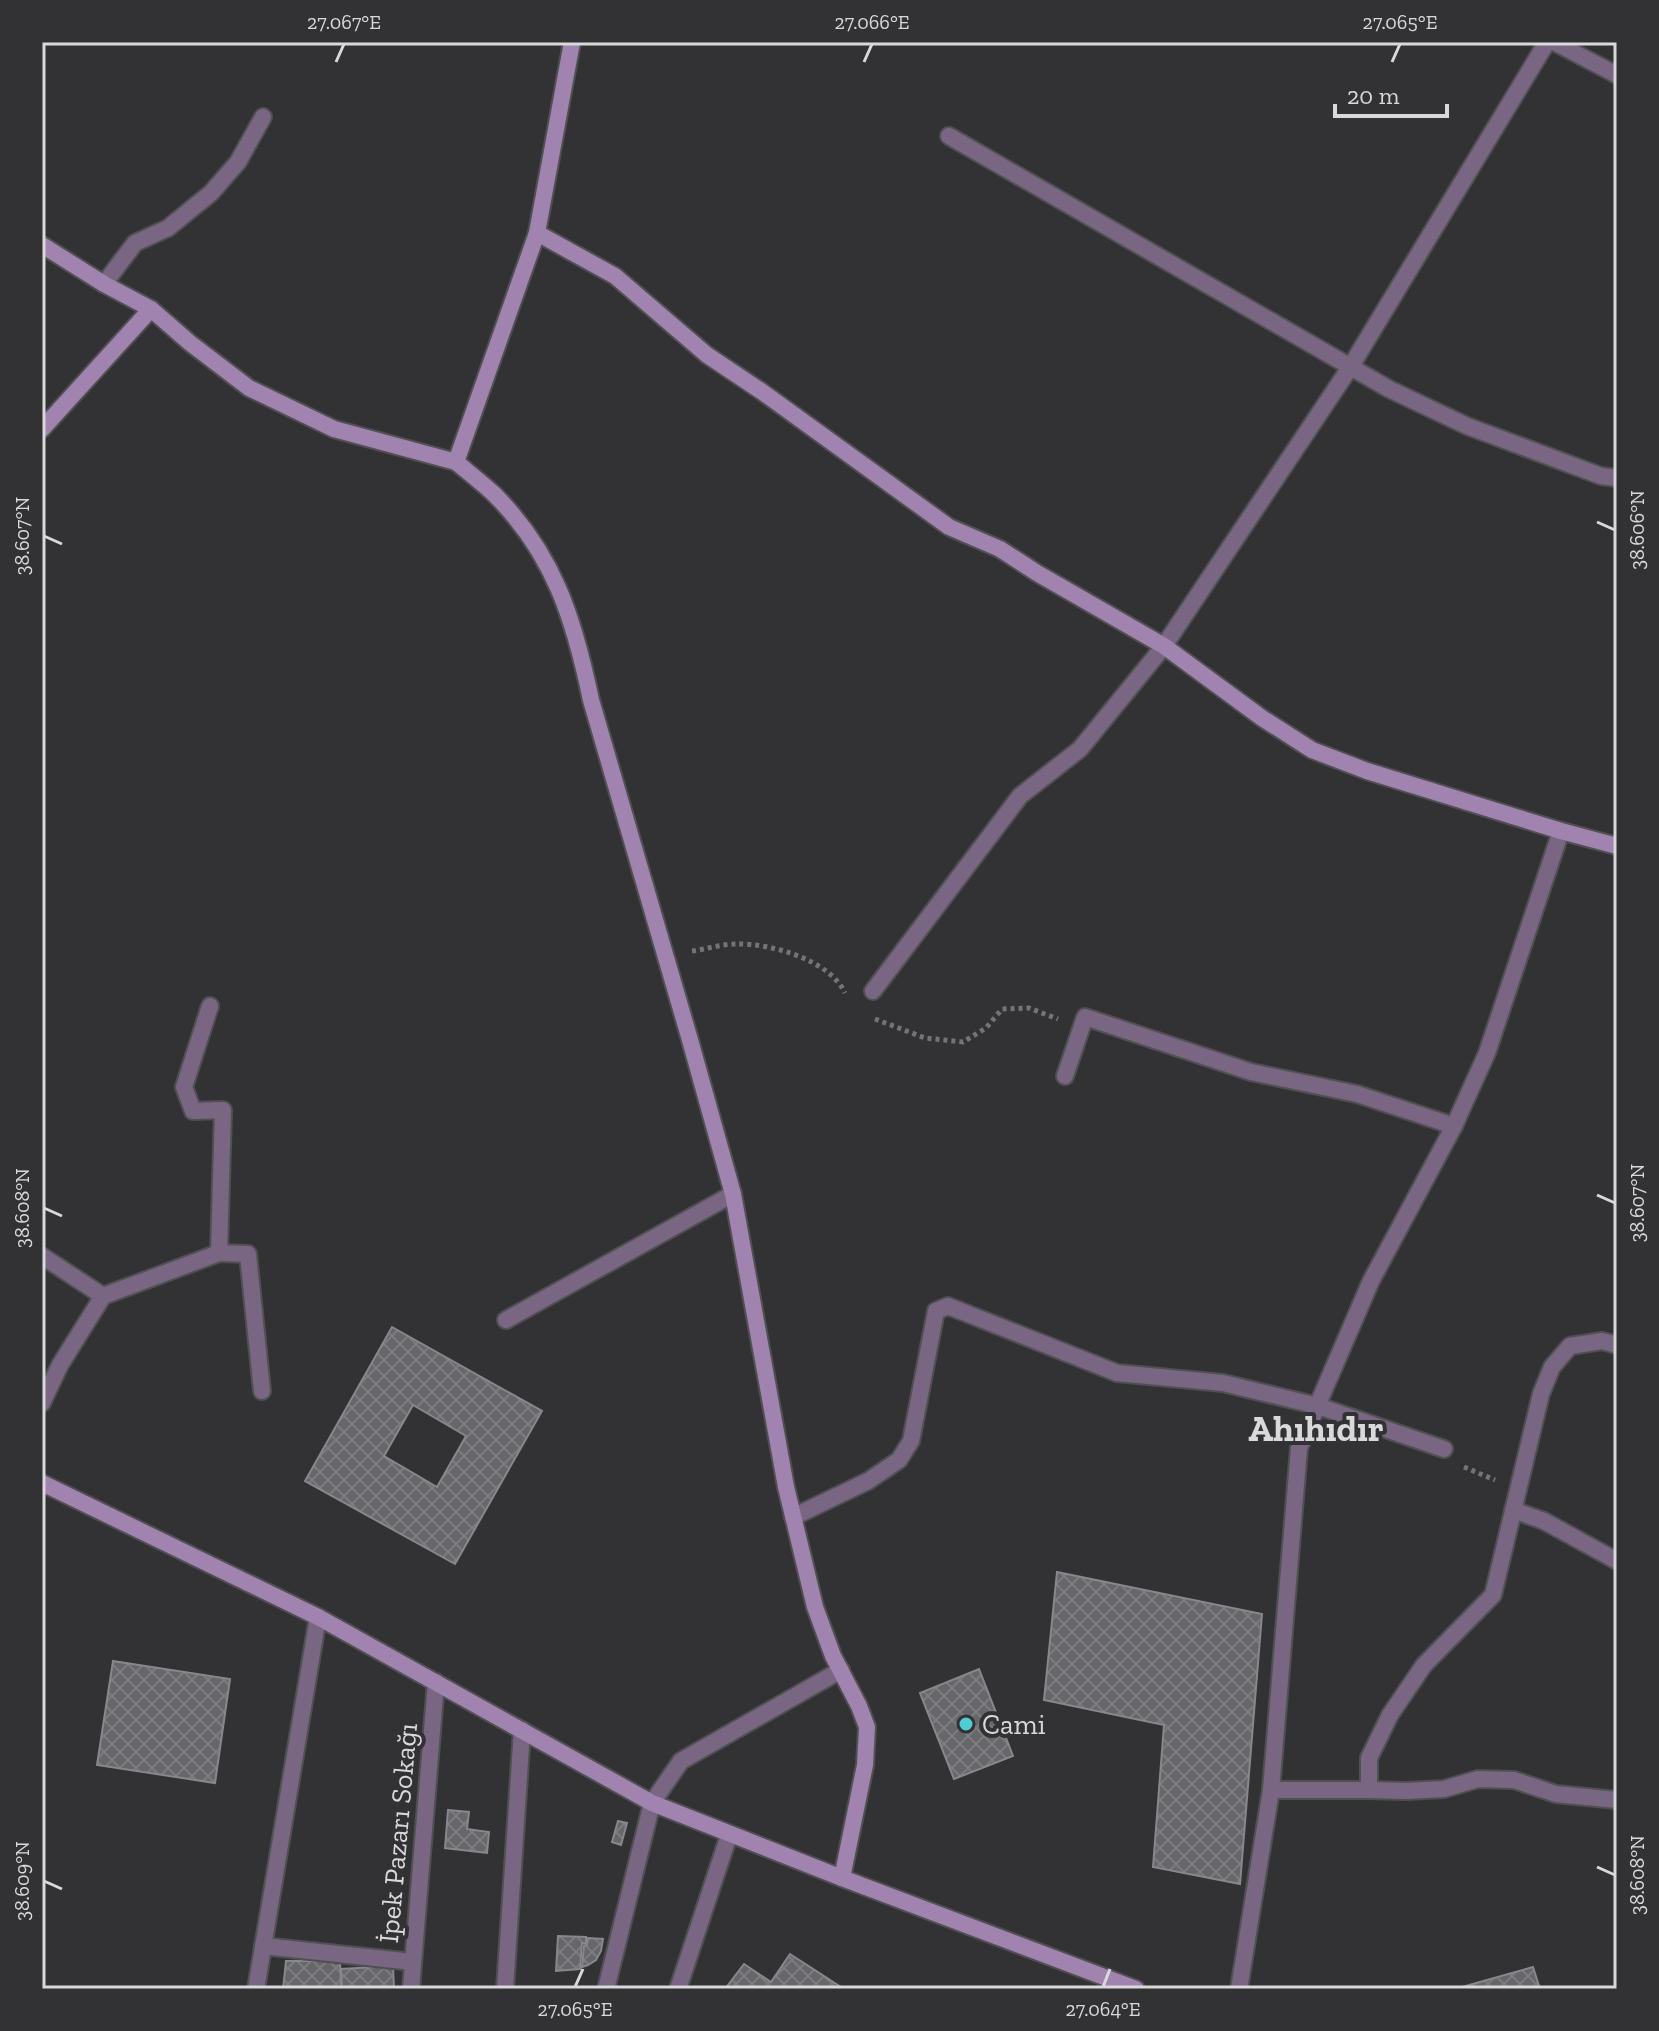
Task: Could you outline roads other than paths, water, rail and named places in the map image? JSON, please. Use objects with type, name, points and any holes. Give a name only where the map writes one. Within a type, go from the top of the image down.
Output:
[{"type":"street","points":[[456,462],[537,233],[572,42]]},
{"type":"street","points":[[873,991],[1020,796],[1080,749],[1164,646],[1351,366],[1547,42]]},
{"type":"street","points":[[1554,42],[1617,75]]},
{"type":"street","points":[[104,284],[135,243],[168,228],[211,193],[238,162],[263,117]]},
{"type":"street","points":[[949,136],[1389,389],[1467,426],[1601,476],[1617,478]]},
{"type":"street","points":[[537,233],[615,276],[707,355],[949,527],[1000,549],[1164,646],[1262,718],[1312,750],[1367,771],[1617,846]]},
{"type":"street","points":[[42,245],[151,309],[249,388],[334,429],[456,462],[493,494],[539,550],[570,615],[591,700],[733,1194],[793,1517],[815,1607],[867,1727],[865,1765],[842,1878]]},
{"type":"street","points":[[42,429],[151,309]]},
{"type":"street","points":[[1239,1989],[1271,1790],[1299,1448],[1371,1281],[1454,1126],[1487,1053],[1561,831]]},
{"type":"street","points":[[210,1006],[184,1087],[193,1111],[223,1110],[219,1253]]},
{"type":"street","points":[[1065,1076],[1085,1017],[1251,1072],[1357,1094],[1454,1126]]},
{"type":"street","points":[[506,1320],[733,1194]]},
{"type":"street","points":[[42,1403],[60,1365],[103,1296],[219,1253],[248,1254],[262,1391]]},
{"type":"street","points":[[42,1256],[103,1296]]},
{"type":"street","points":[[793,1517],[868,1481],[899,1460],[911,1441],[936,1311],[948,1306],[1117,1373],[1223,1383],[1318,1406],[1444,1449]]},
{"type":"street","points":[[1369,1790],[1369,1758],[1390,1715],[1424,1665],[1493,1595],[1541,1394],[1552,1367],[1570,1346],[1602,1341],[1617,1345]]},
{"type":"street","points":[[42,1483],[318,1617],[652,1803],[1136,1989]]},
{"type":"street","points":[[1513,1510],[1544,1521],[1617,1561]]},
{"type":"street","points":[[256,1989],[318,1617]]},
{"type":"street","points":[[606,1989],[652,1803],[681,1761],[841,1670]]},
{"type":"street","name":"İpek Pazarı Sokağı","points":[[411,1989],[436,1682]]},
{"type":"street","points":[[505,1989],[522,1730]]},
{"type":"street","points":[[1271,1790],[1406,1791],[1444,1789],[1478,1779],[1490,1779],[1514,1780],[1556,1794],[1617,1800]]},
{"type":"street","points":[[678,1989],[729,1835]]},
{"type":"street","points":[[263,1946],[413,1962]]},
{"type":"place","name":"Cami","points":[[966,1724]]},
{"type":"district","name":"Ahıhıdır","points":[[1316,1428]]}]
